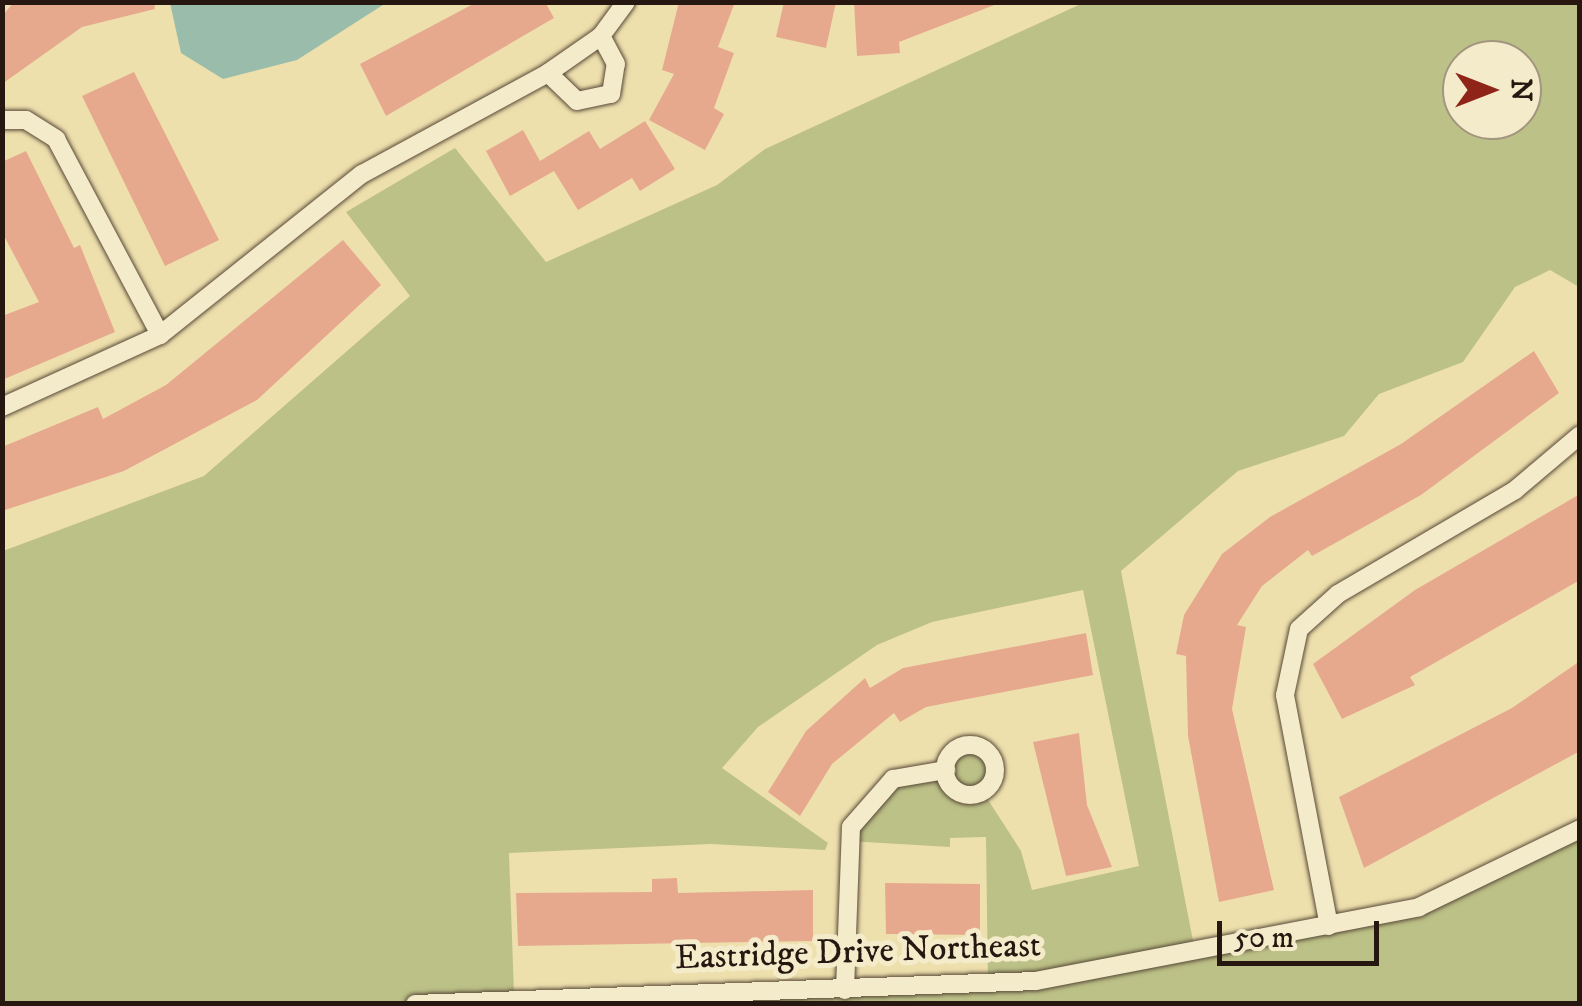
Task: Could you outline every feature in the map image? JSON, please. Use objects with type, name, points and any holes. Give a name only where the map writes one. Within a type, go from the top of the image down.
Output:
[{"type":"street","points":[[2,407],[160,336],[362,174],[548,73],[601,36],[626,2]]},
{"type":"street","points":[[548,73],[577,100],[611,94],[616,64],[601,36]]},
{"type":"street","points":[[2,120],[26,120],[56,138],[160,336]]},
{"type":"street","points":[[1329,926],[1286,695],[1300,629],[1338,594],[1526,482],[1580,435]]},
{"type":"street","points":[[845,990],[852,827],[892,778],[946,770]]},
{"type":"street","name":"Eastridge Drive Northeast","points":[[415,1004],[1036,981],[1419,907],[1580,829]]},
{"type":"green space","points":[[1083,3],[1579,3],[1579,287],[1550,270],[1515,287],[1463,362],[1379,394],[1344,436],[1238,471],[1121,571],[1195,951],[1419,907],[1579,829],[1579,1003],[3,1004],[3,551],[204,476],[410,296],[346,212],[455,148],[546,262],[717,185],[765,149]],"holes":[[[1083,590],[1139,866],[1032,890],[1021,851],[983,792],[995,764],[972,745],[951,753],[946,770],[874,794],[848,841],[950,847],[950,838],[986,837],[988,987],[514,994],[509,853],[710,844],[825,850],[828,843],[722,768],[758,727],[877,645],[932,622]]]},
{"type":"shaded area","points":[[170,2],[386,3],[297,60],[223,79],[181,53]]},
{"type":"building","points":[[14,2],[154,2],[155,9],[82,27],[2,84],[2,16]]},
{"type":"building","points":[[477,2],[545,2],[554,18],[386,116],[360,64]]},
{"type":"building","points":[[679,2],[735,2],[718,47],[734,53],[714,108],[724,114],[705,150],[649,120],[674,74],[662,70]]},
{"type":"building","points":[[784,2],[836,2],[826,48],[776,37]]},
{"type":"building","points":[[854,2],[997,4],[899,42],[900,53],[857,56]]},
{"type":"building","points":[[134,72],[219,240],[165,266],[82,96]]},
{"type":"building","points":[[645,121],[675,169],[640,191],[632,178],[578,210],[554,171],[510,196],[486,151],[523,130],[540,161],[589,131],[600,149]]},
{"type":"building","points":[[26,151],[74,248],[80,245],[115,332],[2,380],[2,316],[39,302],[2,232],[2,162]]},
{"type":"building","points":[[343,240],[381,285],[257,400],[124,471],[2,511],[2,447],[98,407],[103,419],[166,385]]},
{"type":"building","points":[[1534,351],[1559,393],[1421,495],[1312,556],[1308,550],[1262,586],[1237,625],[1246,627],[1232,709],[1274,890],[1219,902],[1188,736],[1186,656],[1176,654],[1184,615],[1222,554],[1270,517],[1401,444]]},
{"type":"building","points":[[1580,494],[1580,580],[1410,677],[1415,685],[1342,719],[1313,664],[1415,590]]},
{"type":"building","points":[[1086,633],[1093,675],[926,707],[900,722],[894,713],[832,764],[800,816],[768,792],[806,731],[865,678],[870,688],[903,668]]},
{"type":"building","points":[[1580,661],[1580,751],[1364,868],[1339,797],[1512,708]]},
{"type":"building","points":[[1079,733],[1087,805],[1112,867],[1066,876],[1033,742]]},
{"type":"building","points":[[677,878],[678,893],[813,890],[813,941],[518,946],[516,893],[652,892],[652,879]]},
{"type":"building","points":[[885,883],[980,884],[980,935],[886,934]]}]
